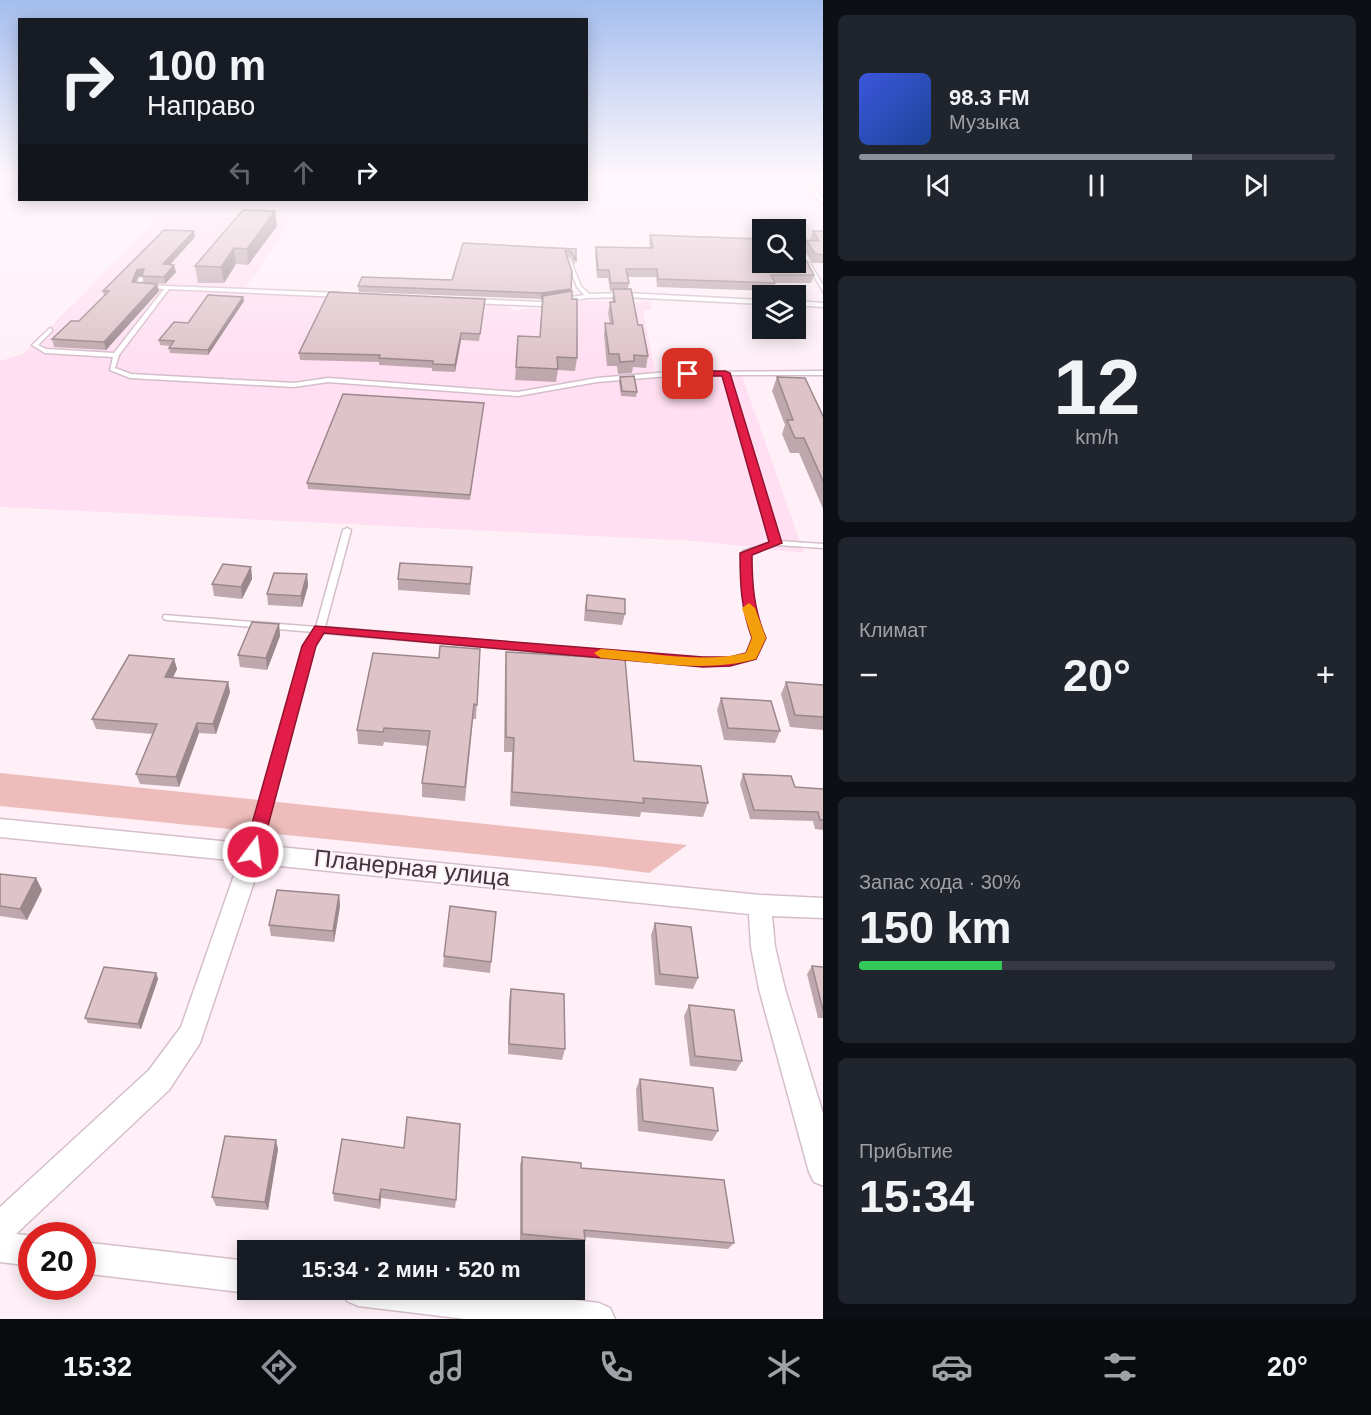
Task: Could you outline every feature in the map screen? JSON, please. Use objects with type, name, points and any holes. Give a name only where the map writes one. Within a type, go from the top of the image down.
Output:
[{"type":"street","name":"Планерная улица","points":[[0,828],[760,905],[823,908]]},
{"type":"street","points":[[0,1228],[159,1080],[191,1034],[253,852]]},
{"type":"street","points":[[760,905],[760,934],[772,992],[806,1100],[823,1168]]},
{"type":"street","points":[[0,1247],[18,1249]]},
{"type":"street","points":[[96,1259],[237,1276]]},
{"type":"street","points":[[441,1300],[599,1319]]},
{"type":"lane","points":[[568,259],[579,287],[588,296]]},
{"type":"lane","points":[[806,262],[823,290]]},
{"type":"lane","points":[[142,278],[137,285],[348,295]]},
{"type":"lane","points":[[168,287],[116,355],[112,369],[130,376],[294,385],[328,380],[519,393],[597,380],[669,374],[823,373]]},
{"type":"lane","points":[[468,301],[540,304],[588,296],[625,295],[752,301]]},
{"type":"lane","points":[[806,304],[823,305]]},
{"type":"lane","points":[[50,330],[35,345],[45,351],[116,355]]},
{"type":"lane","points":[[725,373],[776,543]]},
{"type":"lane","points":[[253,852],[309,646],[320,629],[346,530]]},
{"type":"lane","points":[[167,617],[703,662],[730,662],[752,656],[759,638],[750,618],[746,593],[746,553],[776,543],[823,546]]},
{"type":"shaded area","points":[[140,237],[280,237],[245,289],[502,300],[514,311],[526,308],[575,311],[575,302],[587,301],[642,303],[642,301],[650,301],[652,309],[643,311],[656,377],[742,376],[804,553],[695,541],[0,507],[0,361],[23,354]]},
{"type":"shaded area","points":[[0,773],[687,845],[649,873],[0,806]]},
{"type":"building","points":[[157,237],[189,237],[163,264],[174,265],[164,277],[142,276],[144,269],[137,270],[132,282],[157,284],[104,342],[52,339],[71,321],[79,321],[109,291],[103,291]]},
{"type":"building","points":[[220,237],[256,237],[247,249],[234,248],[221,267],[195,266]]},
{"type":"building","points":[[650,237],[752,239],[752,273],[806,273],[806,260],[814,275],[771,275],[775,283],[658,279],[657,269],[626,269],[629,283],[611,283],[609,270],[598,270],[596,247],[653,248]]},
{"type":"building","points":[[816,237],[823,237],[823,255],[815,254],[806,240],[819,241]]},
{"type":"building","points":[[463,243],[576,249],[576,260],[571,251],[565,251],[572,271],[571,289],[541,293],[358,286],[362,277],[452,280]]},
{"type":"building","points":[[613,289],[631,289],[638,325],[642,325],[648,356],[634,355],[634,361],[620,362],[619,354],[609,354],[605,323],[613,324],[610,302],[615,302]]},
{"type":"building","points":[[572,291],[572,299],[577,299],[577,358],[557,357],[558,369],[516,367],[518,336],[540,337],[543,296]]},
{"type":"building","points":[[329,292],[485,299],[480,334],[461,333],[455,365],[433,364],[433,361],[379,358],[380,355],[299,353]]},
{"type":"building","points":[[208,295],[243,297],[208,350],[169,348],[174,341],[159,340],[174,322],[188,323]]},
{"type":"building","points":[[634,376],[637,392],[622,391],[620,377]]},
{"type":"building","points":[[777,377],[805,378],[823,416],[823,481],[804,438],[795,438],[787,420],[793,420]]},
{"type":"building","points":[[343,394],[484,403],[470,495],[307,483]]},
{"type":"building","points":[[400,563],[472,567],[470,584],[398,579]]},
{"type":"building","points":[[223,564],[251,567],[241,587],[212,584]]},
{"type":"building","points":[[274,573],[307,574],[301,596],[267,594]]},
{"type":"building","points":[[587,595],[625,599],[625,614],[586,610]]},
{"type":"building","points":[[252,622],[279,624],[266,658],[238,655]]},
{"type":"building","points":[[440,646],[480,649],[477,705],[474,704],[465,787],[422,783],[430,731],[384,728],[383,732],[357,730],[373,653],[439,658]]},
{"type":"building","points":[[506,652],[625,659],[634,761],[701,766],[708,803],[643,798],[644,803],[512,792],[514,738],[506,737]]},
{"type":"building","points":[[129,655],[174,659],[165,677],[228,682],[213,724],[197,723],[176,777],[136,774],[157,724],[92,719]]},
{"type":"building","points":[[786,682],[823,685],[823,717],[795,715]]},
{"type":"building","points":[[721,698],[771,701],[780,731],[728,728]]},
{"type":"building","points":[[743,774],[791,776],[795,787],[823,789],[823,820],[820,820],[818,812],[754,810]]},
{"type":"building","points":[[0,874],[36,878],[20,909],[0,906]]},
{"type":"building","points":[[277,890],[339,895],[333,931],[269,925]]},
{"type":"building","points":[[450,906],[496,912],[491,962],[444,956]]},
{"type":"building","points":[[655,923],[691,927],[698,978],[660,974]]},
{"type":"building","points":[[812,966],[823,967],[823,1010]]},
{"type":"building","points":[[104,967],[156,973],[138,1024],[85,1018]]},
{"type":"building","points":[[511,989],[564,994],[565,1049],[509,1044]]},
{"type":"building","points":[[689,1005],[734,1010],[742,1061],[695,1056]]},
{"type":"building","points":[[640,1079],[713,1088],[718,1131],[643,1121]]},
{"type":"building","points":[[407,1117],[460,1124],[456,1200],[381,1189],[379,1200],[333,1193],[342,1139],[404,1148]]},
{"type":"building","points":[[225,1136],[276,1140],[265,1202],[212,1197]]},
{"type":"building","points":[[522,1157],[581,1163],[581,1168],[724,1180],[734,1243],[584,1230],[585,1240],[522,1234]]},
{"type":"slow traffic","points":[[601,653],[703,662],[730,662],[752,656],[759,638],[750,618],[749,608]]},
{"type":"route","points":[[253,852],[309,646],[320,629],[703,662],[730,662],[752,656],[759,638],[750,618],[746,593],[746,553],[776,543],[725,373],[688,374]]}]
